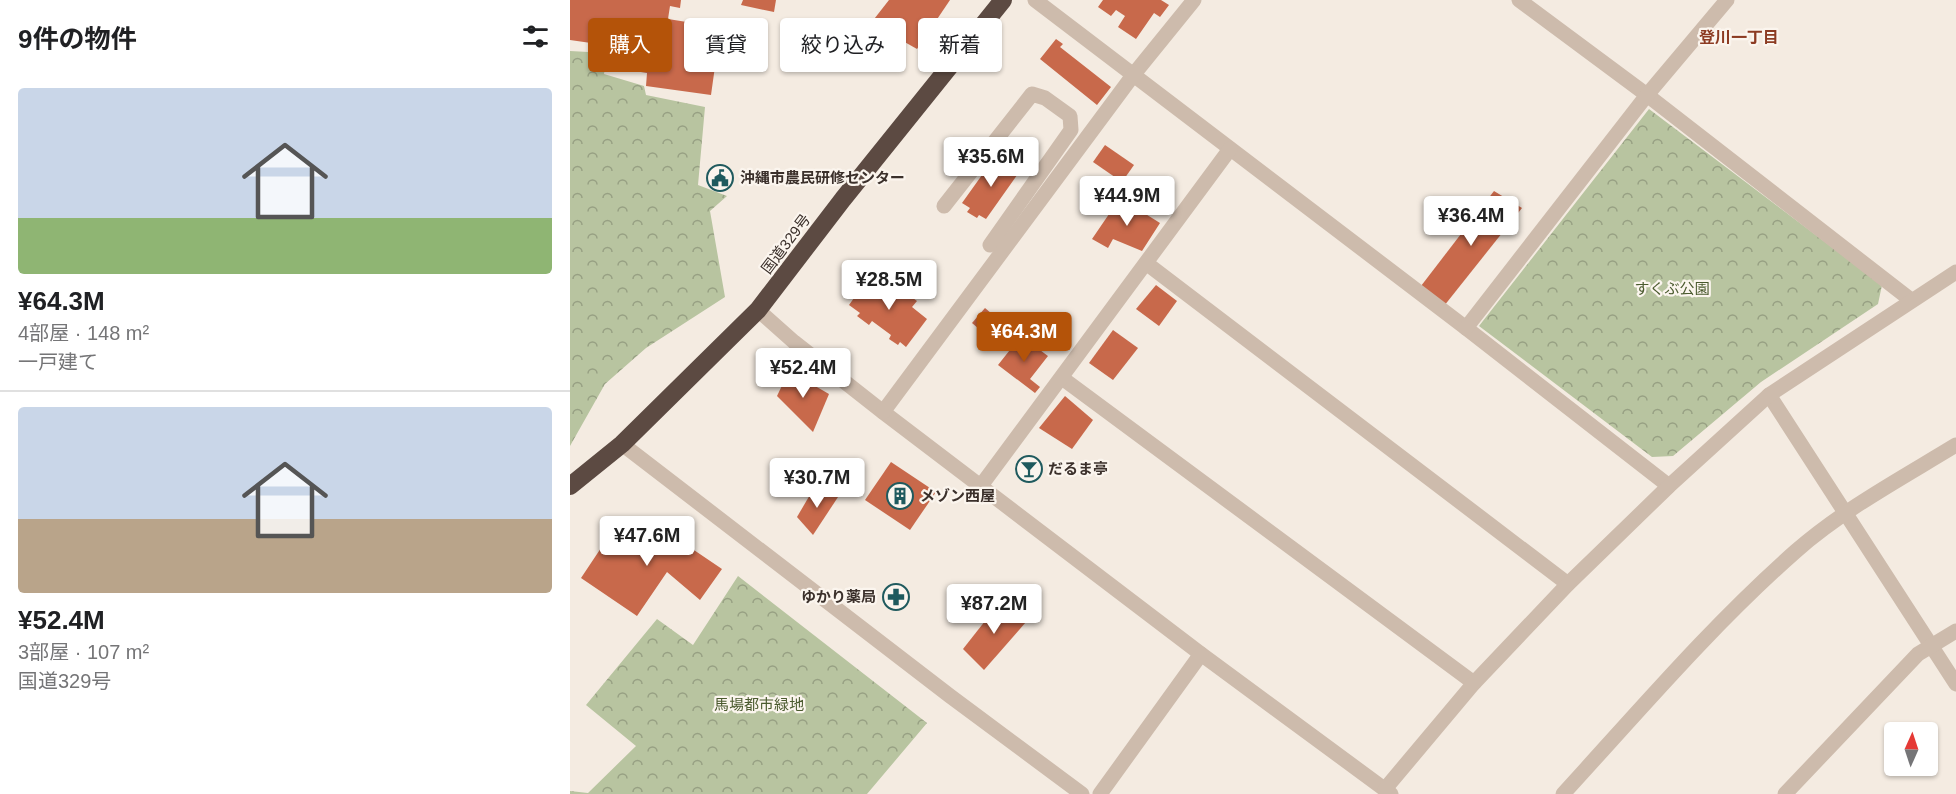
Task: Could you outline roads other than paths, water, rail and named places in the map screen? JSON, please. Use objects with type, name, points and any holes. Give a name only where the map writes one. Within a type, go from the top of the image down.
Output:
[{"type":"highway","name":"国道329号","points":[[570,486],[622,444],[758,310],[843,199],[1004,0]]},
{"type":"street","points":[[1035,0],[1466,328],[1669,486]]},
{"type":"street","points":[[883,412],[1134,74],[1194,0]]},
{"type":"street","points":[[1519,0],[1647,95],[1911,300]]},
{"type":"street","points":[[1466,328],[1647,95],[1727,0]]},
{"type":"street","points":[[944,206],[1032,94],[1045,98],[1070,116],[1071,130],[990,245]]},
{"type":"street","points":[[980,487],[1230,148]]},
{"type":"street","points":[[1146,263],[1568,584]]},
{"type":"street","points":[[758,310],[794,342],[980,487],[1388,792],[1474,683],[1568,584],[1669,486],[1769,395],[1956,272]]},
{"type":"street","points":[[1062,378],[1474,683]]},
{"type":"street","points":[[1769,395],[1956,684]]},
{"type":"street","points":[[622,444],[950,696],[1082,794]]},
{"type":"street","points":[[1563,794],[1736,609],[1797,550],[1845,513],[1956,446]]},
{"type":"street","points":[[1785,794],[1918,654],[1956,631]]},
{"type":"street","points":[[1100,794],[1201,654]]},
{"type":"place","name":"沖縄市農民研修センター","points":[[720,178]]},
{"type":"place","name":"だるま亭","points":[[1029,469]]},
{"type":"place","name":"メゾン西屋","points":[[900,496]]},
{"type":"place","name":"ゆかり薬局","points":[[896,597]]},
{"type":"district","name":"登川一丁目","points":[[1739,37]]},
{"type":"park label","name":"すくぶ公園","points":[[1672,289]]},
{"type":"park label","name":"馬場都市緑地","points":[[759,705]]}]
